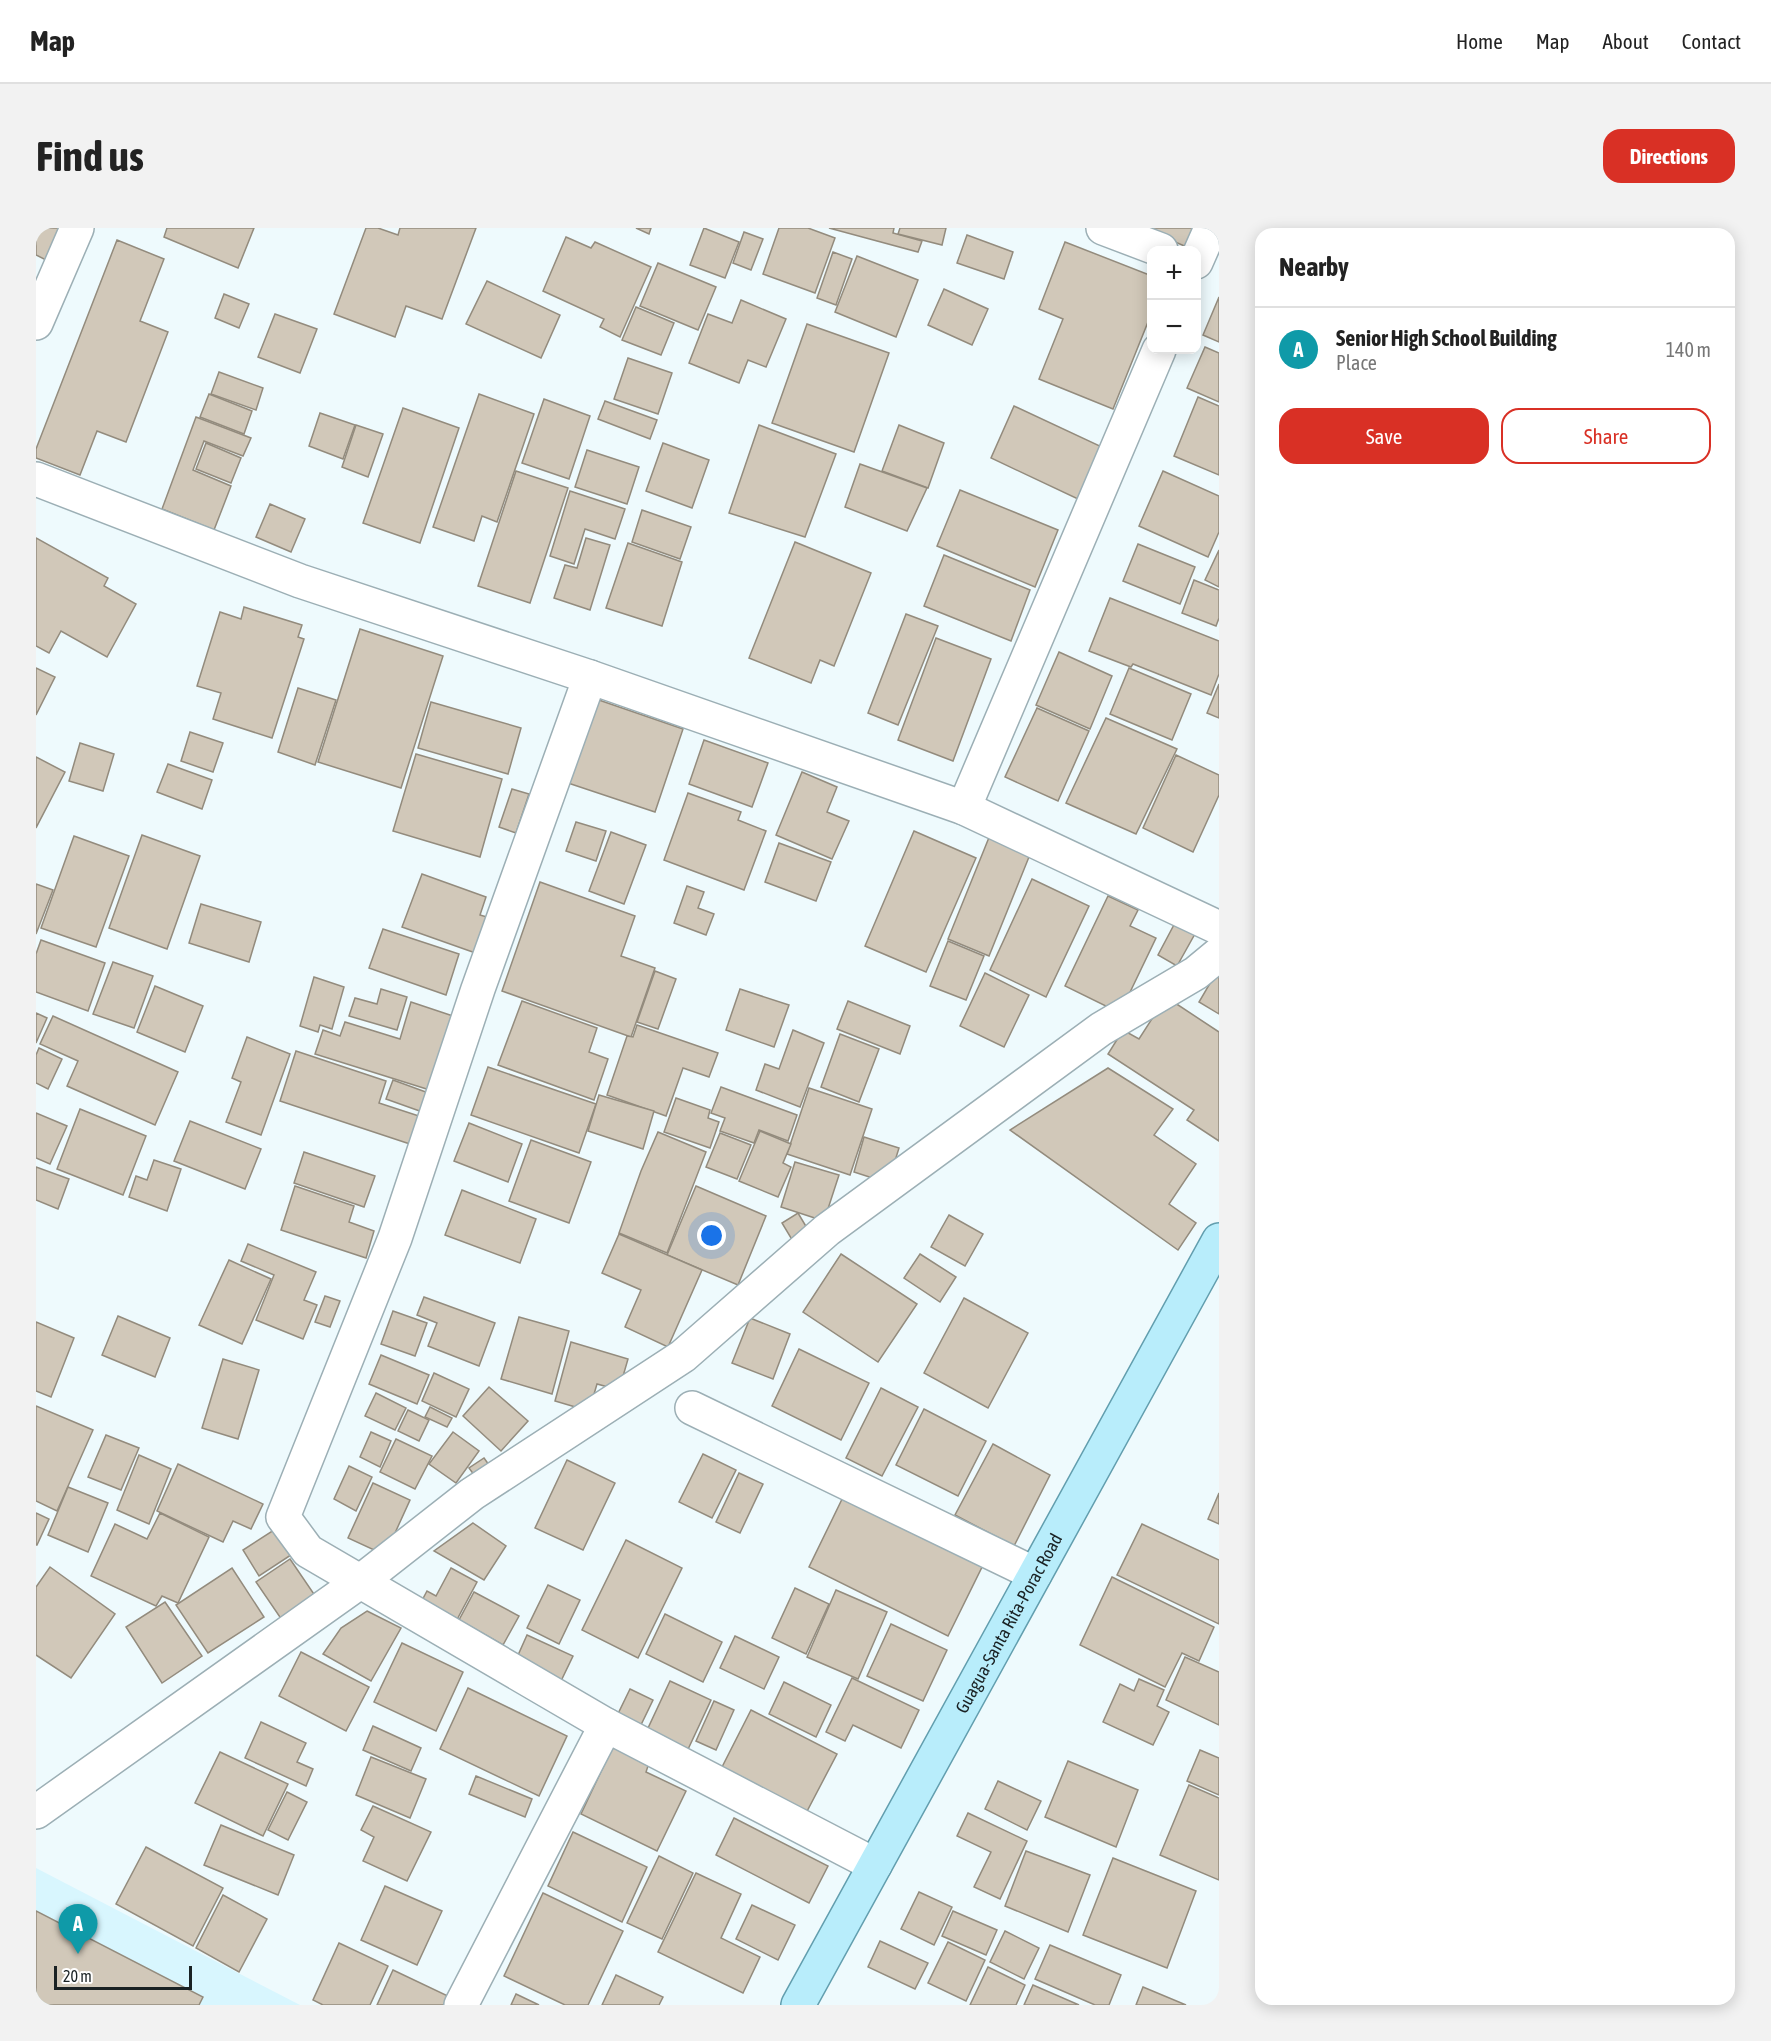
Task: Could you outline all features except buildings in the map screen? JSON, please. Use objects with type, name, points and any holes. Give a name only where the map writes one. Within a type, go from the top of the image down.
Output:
[{"type":"main road","name":"Guagua-Santa Rita-Porac Road","points":[[798,2005],[1219,1240]]},
{"type":"street","points":[[36,323],[77,228]]},
{"type":"street","points":[[1103,228],[1150,246]]},
{"type":"street","points":[[1201,252],[1211,228]]},
{"type":"street","points":[[963,808],[1157,354]]},
{"type":"street","points":[[36,479],[300,581],[590,677],[963,808],[1219,928]]},
{"type":"street","points":[[590,677],[478,989],[395,1238],[283,1517],[308,1551],[606,1725],[875,1865]]},
{"type":"street","points":[[36,1812],[361,1581],[472,1494],[683,1356],[827,1230],[1101,1029],[1196,973],[1219,954]]},
{"type":"street","points":[[692,1407],[1035,1574]]},
{"type":"street","points":[[461,2005],[606,1725]]},
{"type":"shaded area","points":[[36,1868],[300,2005],[36,2005]]},
{"type":"place","name":"Senior High School Building","points":[[78,1954]]}]
